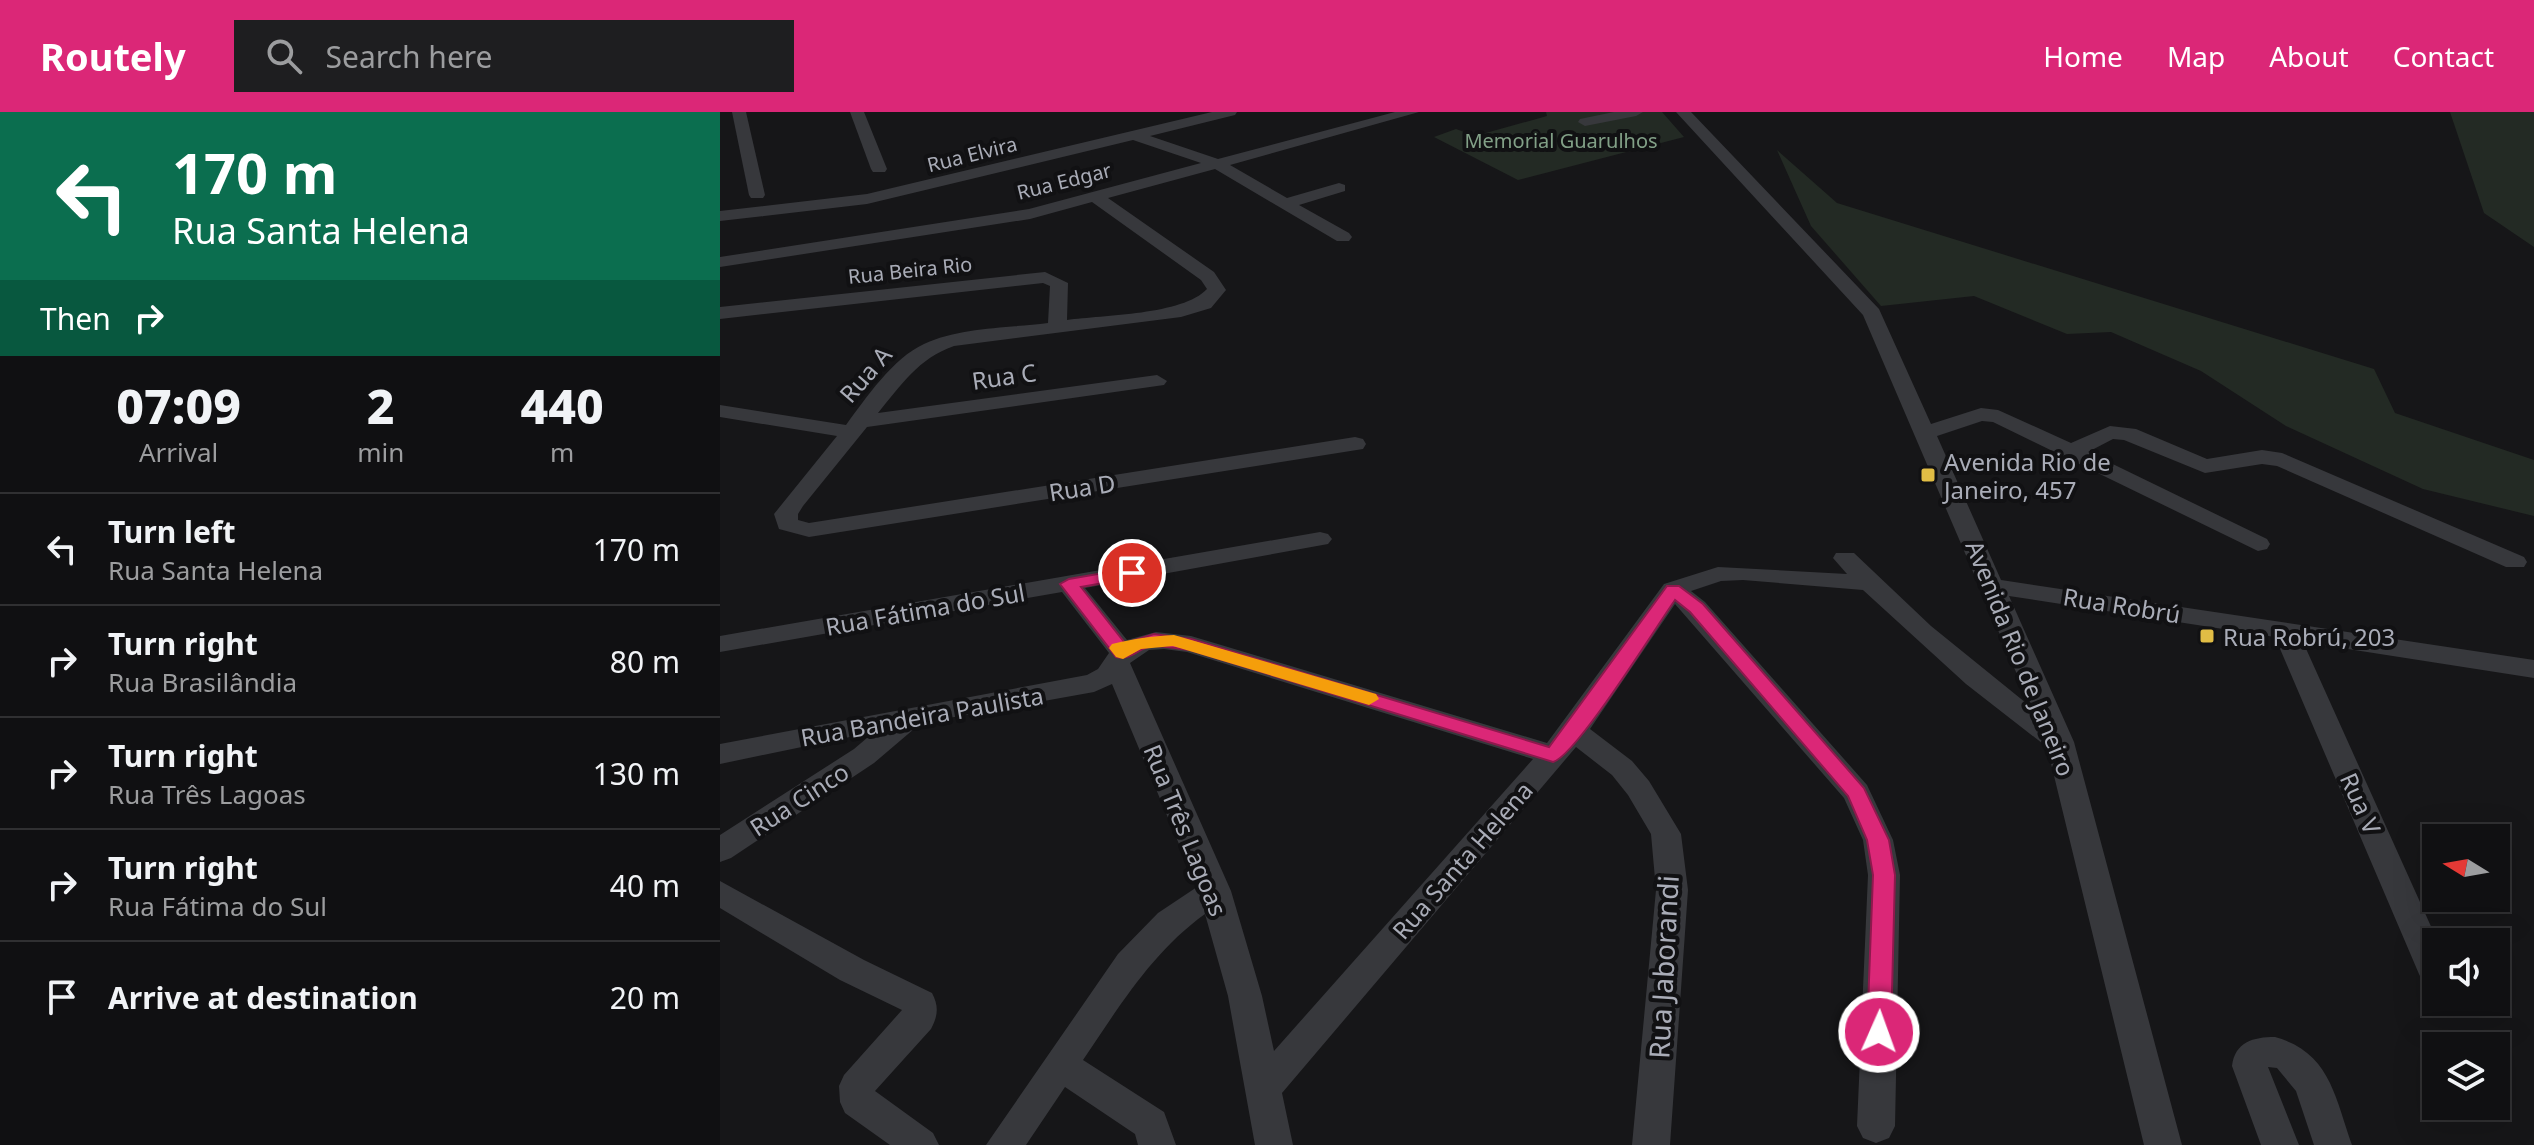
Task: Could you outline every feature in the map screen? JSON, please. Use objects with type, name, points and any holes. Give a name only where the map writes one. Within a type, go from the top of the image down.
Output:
[{"type":"street","points":[[739,112],[757,195]]},
{"type":"street","points":[[857,112],[879,169]]},
{"type":"street","name":"Rua Elvira","points":[[720,216],[867,199],[1230,112]]},
{"type":"street","name":"Rua Edgar","points":[[720,262],[1030,214],[1412,112]]},
{"type":"street","points":[[1585,122],[1636,112]]},
{"type":"street","name":"Avenida Rio de Janeiro","points":[[1683,112],[1872,313],[2060,742],[2163,1145]]},
{"type":"street","points":[[1134,135],[1215,163],[1343,237]]},
{"type":"street","points":[[1286,203],[1339,188]]},
{"type":"street","name":"Rua A","points":[[809,530],[787,524],[786,514],[909,362],[930,348],[951,341],[1181,311],[1204,304],[1217,290],[1208,276],[1094,196]]},
{"type":"street","name":"Rua Beira Rio","points":[[720,313],[1045,277],[1059,283],[1057,328]]},
{"type":"street","name":"Rua C","points":[[720,411],[855,427],[1157,381]]},
{"type":"street","points":[[1924,433],[1986,413],[1998,416],[2258,544]]},
{"type":"street","points":[[2071,452],[2110,432],[2128,434],[2205,466],[2262,457],[2282,460],[2515,562]]},
{"type":"street","points":[[2096,438],[2136,458]]},
{"type":"street","name":"Rua D","points":[[809,530],[1355,444]]},
{"type":"street","name":"Rua Fátima do Sul","points":[[720,644],[1320,539]]},
{"type":"street","points":[[1845,558],[1950,657],[2018,713],[2060,742]]},
{"type":"street","points":[[1673,589],[1718,574],[1743,573],[1870,583]]},
{"type":"street","name":"Rua Três Lagoas","points":[[1069,584],[1120,658],[1215,891],[1245,996],[1274,1145]]},
{"type":"street","name":"Rua Robrú","points":[[1994,586],[2534,669]]},
{"type":"street","points":[[1673,589],[1696,608],[1849,783],[1857,793],[1878,840],[1884,875],[1876,1126]]},
{"type":"street","name":"Rua Santa Helena","points":[[1263,1089],[1574,731],[1673,589]]},
{"type":"street","name":"Rua V","points":[[2286,632],[2422,941]]},
{"type":"street","name":"Rua Bandeira Paulista","points":[[720,754],[913,715],[1076,689],[1108,675],[1136,643],[1154,640],[1191,644],[1553,755]]},
{"type":"street","name":"Rua Cinco","points":[[720,850],[864,756],[913,715]]},
{"type":"street","name":"Rua Jaborandi","points":[[1574,731],[1631,778],[1666,834],[1672,890],[1651,1145]]},
{"type":"street","points":[[1005,1145],[1130,964],[1170,922],[1215,891]]},
{"type":"street","points":[[720,893],[852,970],[920,1003],[919,1019],[857,1086],[858,1102],[920,1145]]},
{"type":"street","points":[[2280,1145],[2250,1066],[2251,1057],[2259,1052],[2281,1053],[2295,1058],[2304,1068],[2333,1145]]},
{"type":"street","points":[[1061,1065],[1151,1124],[1157,1145]]},
{"type":"green space","name":"Memorial Guarulhos","points":[[1546,112],[1662,112],[1684,137],[1518,180],[1434,137],[1456,129],[1475,136],[1547,116]]},
{"type":"green space","points":[[2450,112],[2534,112],[2534,247],[2484,213]]},
{"type":"green space","points":[[1777,150],[1837,203],[2374,369],[2395,413],[2534,460],[2534,516],[2423,489],[2286,426],[2201,371],[2111,332],[2067,334],[1974,296],[1881,306],[1811,226]]},
{"type":"slow traffic","points":[[1119,648],[1123,653],[1136,643],[1174,640],[1369,699]]},
{"type":"place","name":"Avenida Rio de Janeiro, 457","points":[[1928,475]]},
{"type":"place","name":"Rua Robrú, 203","points":[[2207,636]]},
{"type":"route","points":[[1132,573],[1069,584],[1123,653],[1136,643],[1154,640],[1191,644],[1553,755],[1574,731],[1673,589],[1696,608],[1857,793],[1878,840],[1884,875],[1879,1032]]}]
